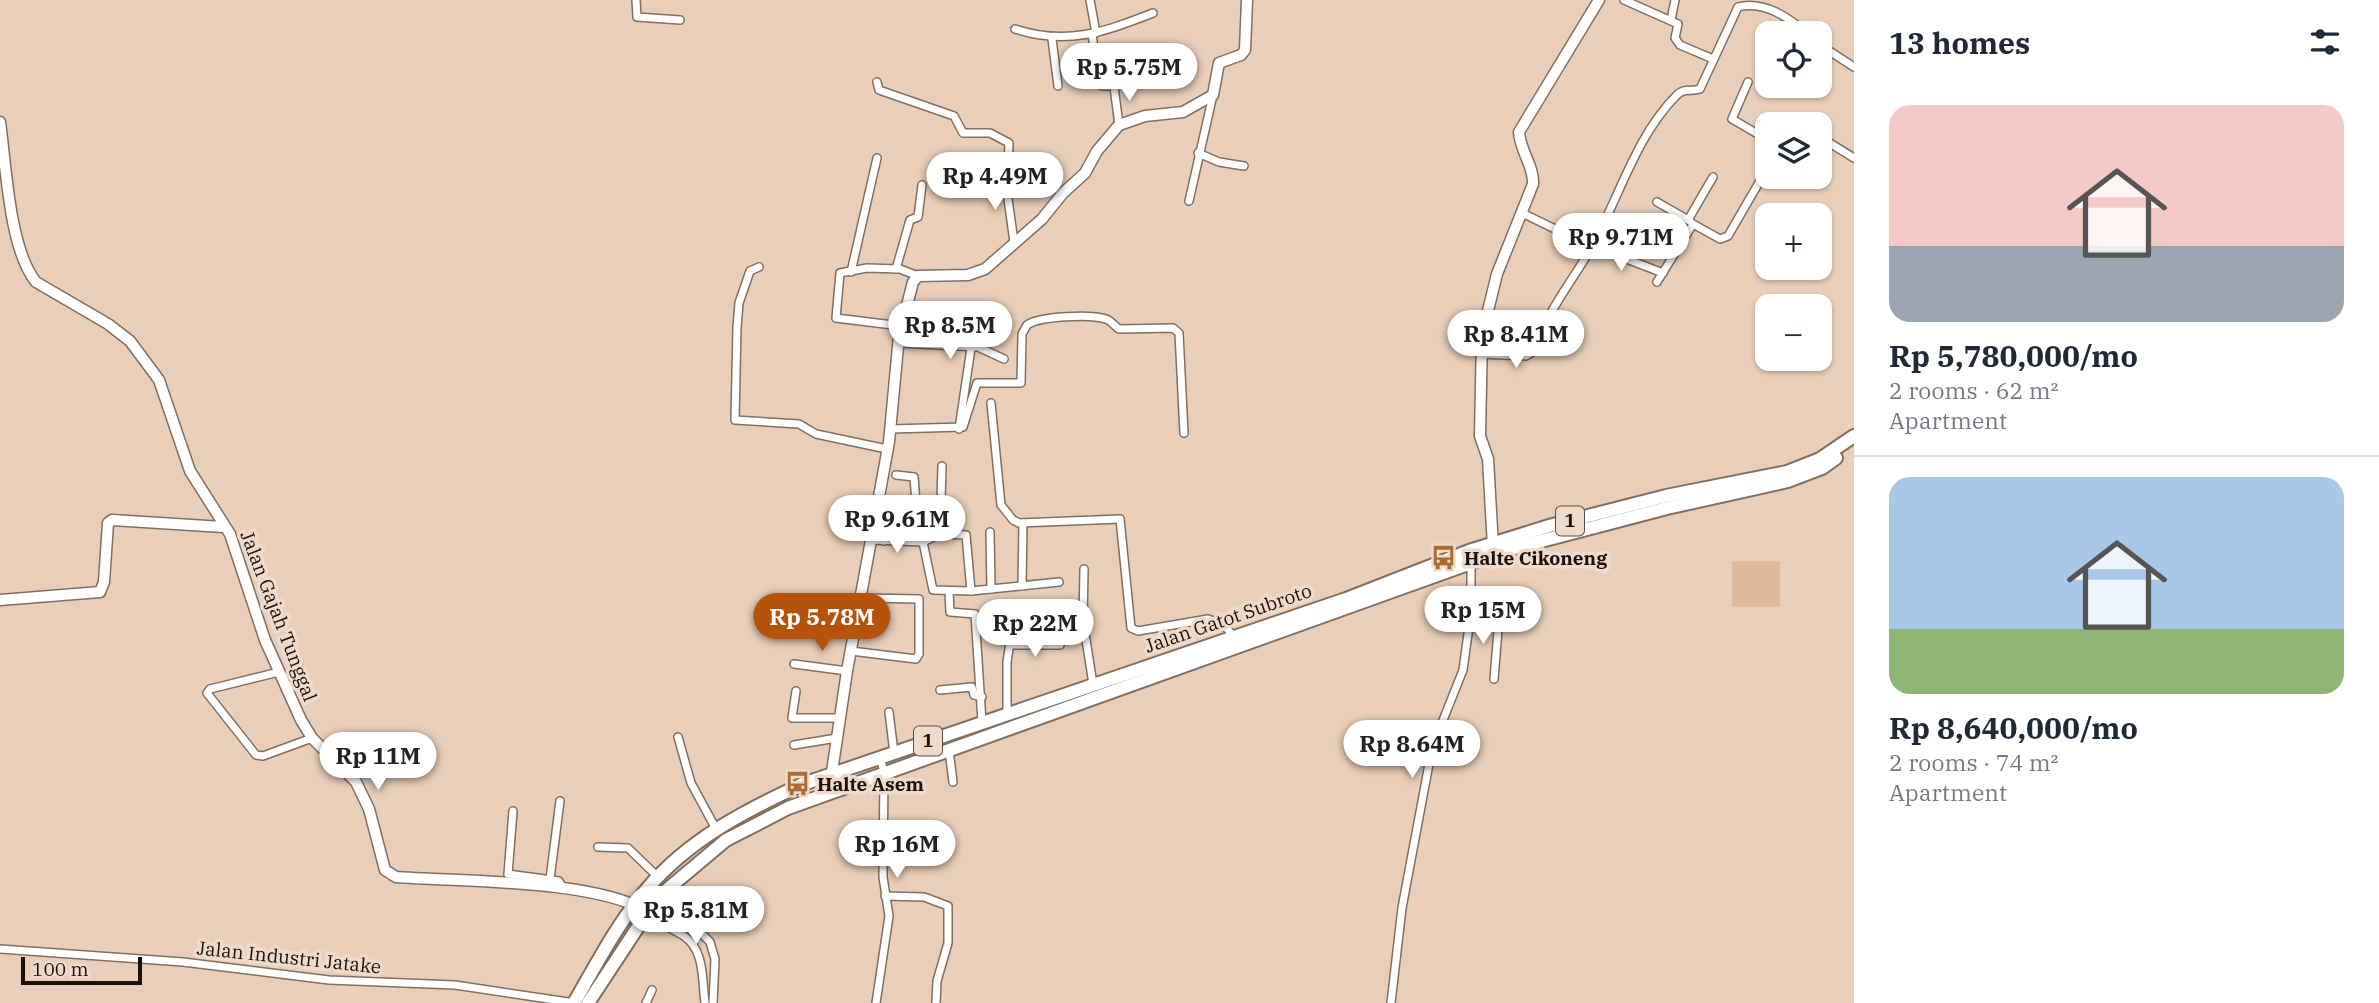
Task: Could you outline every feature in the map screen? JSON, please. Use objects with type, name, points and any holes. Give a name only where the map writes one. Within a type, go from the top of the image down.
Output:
[{"type":"highway","name":"Jalan Gatot Subroto","points":[[1493,550],[1549,526],[1666,496],[1787,472],[1820,459],[1854,436]]},
{"type":"highway","name":"Jalan Gatot Subroto","points":[[588,1003],[658,877],[716,829],[749,809],[880,757],[1093,684],[1253,638],[1470,557],[1788,481],[1822,468],[1854,446]]},
{"type":"highway","name":"Jalan Gatot Subroto","points":[[575,1003],[641,908],[726,840],[788,808],[829,792],[1236,643]]},
{"type":"street","points":[[636,0],[636,17],[680,20]]},
{"type":"street","points":[[1090,0],[1098,83],[1102,86],[1113,86]]},
{"type":"street","points":[[1189,201],[1219,63],[1244,52],[1247,0]]},
{"type":"street","points":[[1493,550],[1488,459],[1480,436],[1481,354],[1489,296],[1533,178],[1522,149],[1521,127],[1600,0]]},
{"type":"street","points":[[1624,0],[1678,24],[1675,38],[1680,45],[1713,59]]},
{"type":"street","points":[[1671,20],[1675,0]]},
{"type":"street","points":[[1481,354],[1526,356],[1534,353],[1545,321],[1565,295],[1592,246],[1645,139],[1675,96],[1684,90],[1700,89],[1734,11],[1743,4],[1753,2],[1773,7],[1791,21]]},
{"type":"street","points":[[1016,29],[1052,39],[1094,34],[1153,13]]},
{"type":"street","points":[[1052,39],[1058,86]]},
{"type":"street","points":[[1832,53],[1854,67]]},
{"type":"street","points":[[1119,125],[1113,86],[1116,75],[1149,70]]},
{"type":"street","points":[[877,82],[879,90],[898,99],[954,116],[963,133],[990,133],[1009,143],[1007,179],[1014,242]]},
{"type":"street","points":[[1748,82],[1732,119],[1755,132]]},
{"type":"street","points":[[901,326],[836,318],[840,273],[867,268],[896,269],[918,276],[978,273],[1042,219],[1063,193],[1085,173],[1097,151],[1119,125],[1145,116],[1183,112],[1213,95]]},
{"type":"street","name":"Jalan Gajah Tunggal","points":[[0,122],[13,217],[29,274],[36,282],[108,324],[130,341],[150,365],[171,411],[187,465],[235,547],[279,672],[312,738],[356,782],[369,808],[379,855],[389,874],[396,877],[564,890],[641,908]]},
{"type":"street","points":[[1832,144],[1854,158]]},
{"type":"street","points":[[1198,153],[1209,159],[1244,166]]},
{"type":"street","points":[[851,272],[877,158]]},
{"type":"street","points":[[1657,282],[1713,177]]},
{"type":"street","points":[[896,269],[910,220],[918,217],[922,186]]},
{"type":"street","points":[[1657,202],[1720,239],[1726,237],[1755,189]]},
{"type":"street","points":[[1522,213],[1592,246],[1663,273]]},
{"type":"street","points":[[759,267],[750,271],[739,303],[734,420],[799,424],[816,434],[887,449]]},
{"type":"street","points":[[829,792],[847,670],[873,540],[890,429],[901,326],[913,282],[918,276]]},
{"type":"street","points":[[890,429],[960,429],[965,425],[976,383],[1021,383],[1022,334],[1027,325],[1052,318],[1095,317],[1111,321],[1119,329],[1173,328],[1178,332],[1184,433]]},
{"type":"street","points":[[898,344],[981,348],[987,354],[1004,359]]},
{"type":"street","points":[[960,429],[971,348]]},
{"type":"street","points":[[990,403],[1001,505],[1013,520],[1023,523],[1120,519],[1131,628],[1138,631],[1208,619],[1223,624],[1236,643]]},
{"type":"street","points":[[940,531],[942,466]]},
{"type":"street","points":[[896,475],[914,477],[918,528]]},
{"type":"street","points":[[0,600],[100,592],[104,582],[108,523],[112,520],[223,527]]},
{"type":"street","points":[[884,541],[884,523],[967,537],[971,591]]},
{"type":"street","points":[[1022,586],[1023,523]]},
{"type":"street","points":[[873,540],[923,542],[940,531]]},
{"type":"street","points":[[990,532],[992,589]]},
{"type":"street","points":[[923,542],[931,589],[971,591],[1059,582]]},
{"type":"street","points":[[1391,1003],[1402,908],[1432,748],[1459,683],[1471,612],[1470,557]]},
{"type":"street","points":[[1084,569],[1083,621],[1093,684]]},
{"type":"street","points":[[949,592],[950,612],[975,614],[975,657],[980,662],[982,722]]},
{"type":"street","points":[[851,652],[916,659],[919,654],[919,598],[862,598]]},
{"type":"street","points":[[1471,612],[1499,618],[1494,679]]},
{"type":"street","points":[[1007,713],[1010,645],[1015,621],[1065,616]]},
{"type":"street","points":[[1010,645],[1060,645]]},
{"type":"street","points":[[794,664],[847,670]]},
{"type":"street","points":[[279,672],[210,689],[206,693],[256,755],[263,756],[312,738]]},
{"type":"street","points":[[940,690],[972,687],[974,695],[982,697]]},
{"type":"street","points":[[796,691],[792,718],[841,718]]},
{"type":"street","points":[[889,712],[894,753]]},
{"type":"street","points":[[678,737],[691,783],[716,829]]},
{"type":"street","points":[[794,745],[837,738]]},
{"type":"street","points":[[949,750],[953,782]]},
{"type":"street","points":[[876,1003],[889,916],[885,897],[884,772],[880,757]]},
{"type":"street","points":[[550,879],[560,801]]},
{"type":"street","points":[[513,811],[507,872],[510,875],[561,882],[564,890]]},
{"type":"street","points":[[598,847],[628,848],[637,860],[658,877]]},
{"type":"street","points":[[885,897],[924,897],[948,906],[948,943],[939,975],[936,1003]]},
{"type":"street","points":[[641,908],[668,909],[682,914],[710,942],[715,958],[713,1003]]},
{"type":"street","points":[[641,908],[659,923],[687,939],[698,951],[705,1003]]},
{"type":"street","points":[[671,929],[682,914]]},
{"type":"street","name":"Jalan Industri Jatake","points":[[0,949],[183,962],[329,980],[455,985],[575,1003]]},
{"type":"street","points":[[646,1003],[652,990]]},
{"type":"shaded area","points":[[0,0],[1854,0],[1854,1003],[0,1003]]},
{"type":"shaded area","points":[[1732,561],[1780,561],[1780,607],[1732,607]]},
{"type":"place","name":"Halte Cikoneng","points":[[1444,558]]},
{"type":"place","name":"Halte Asem","points":[[797,784]]}]
